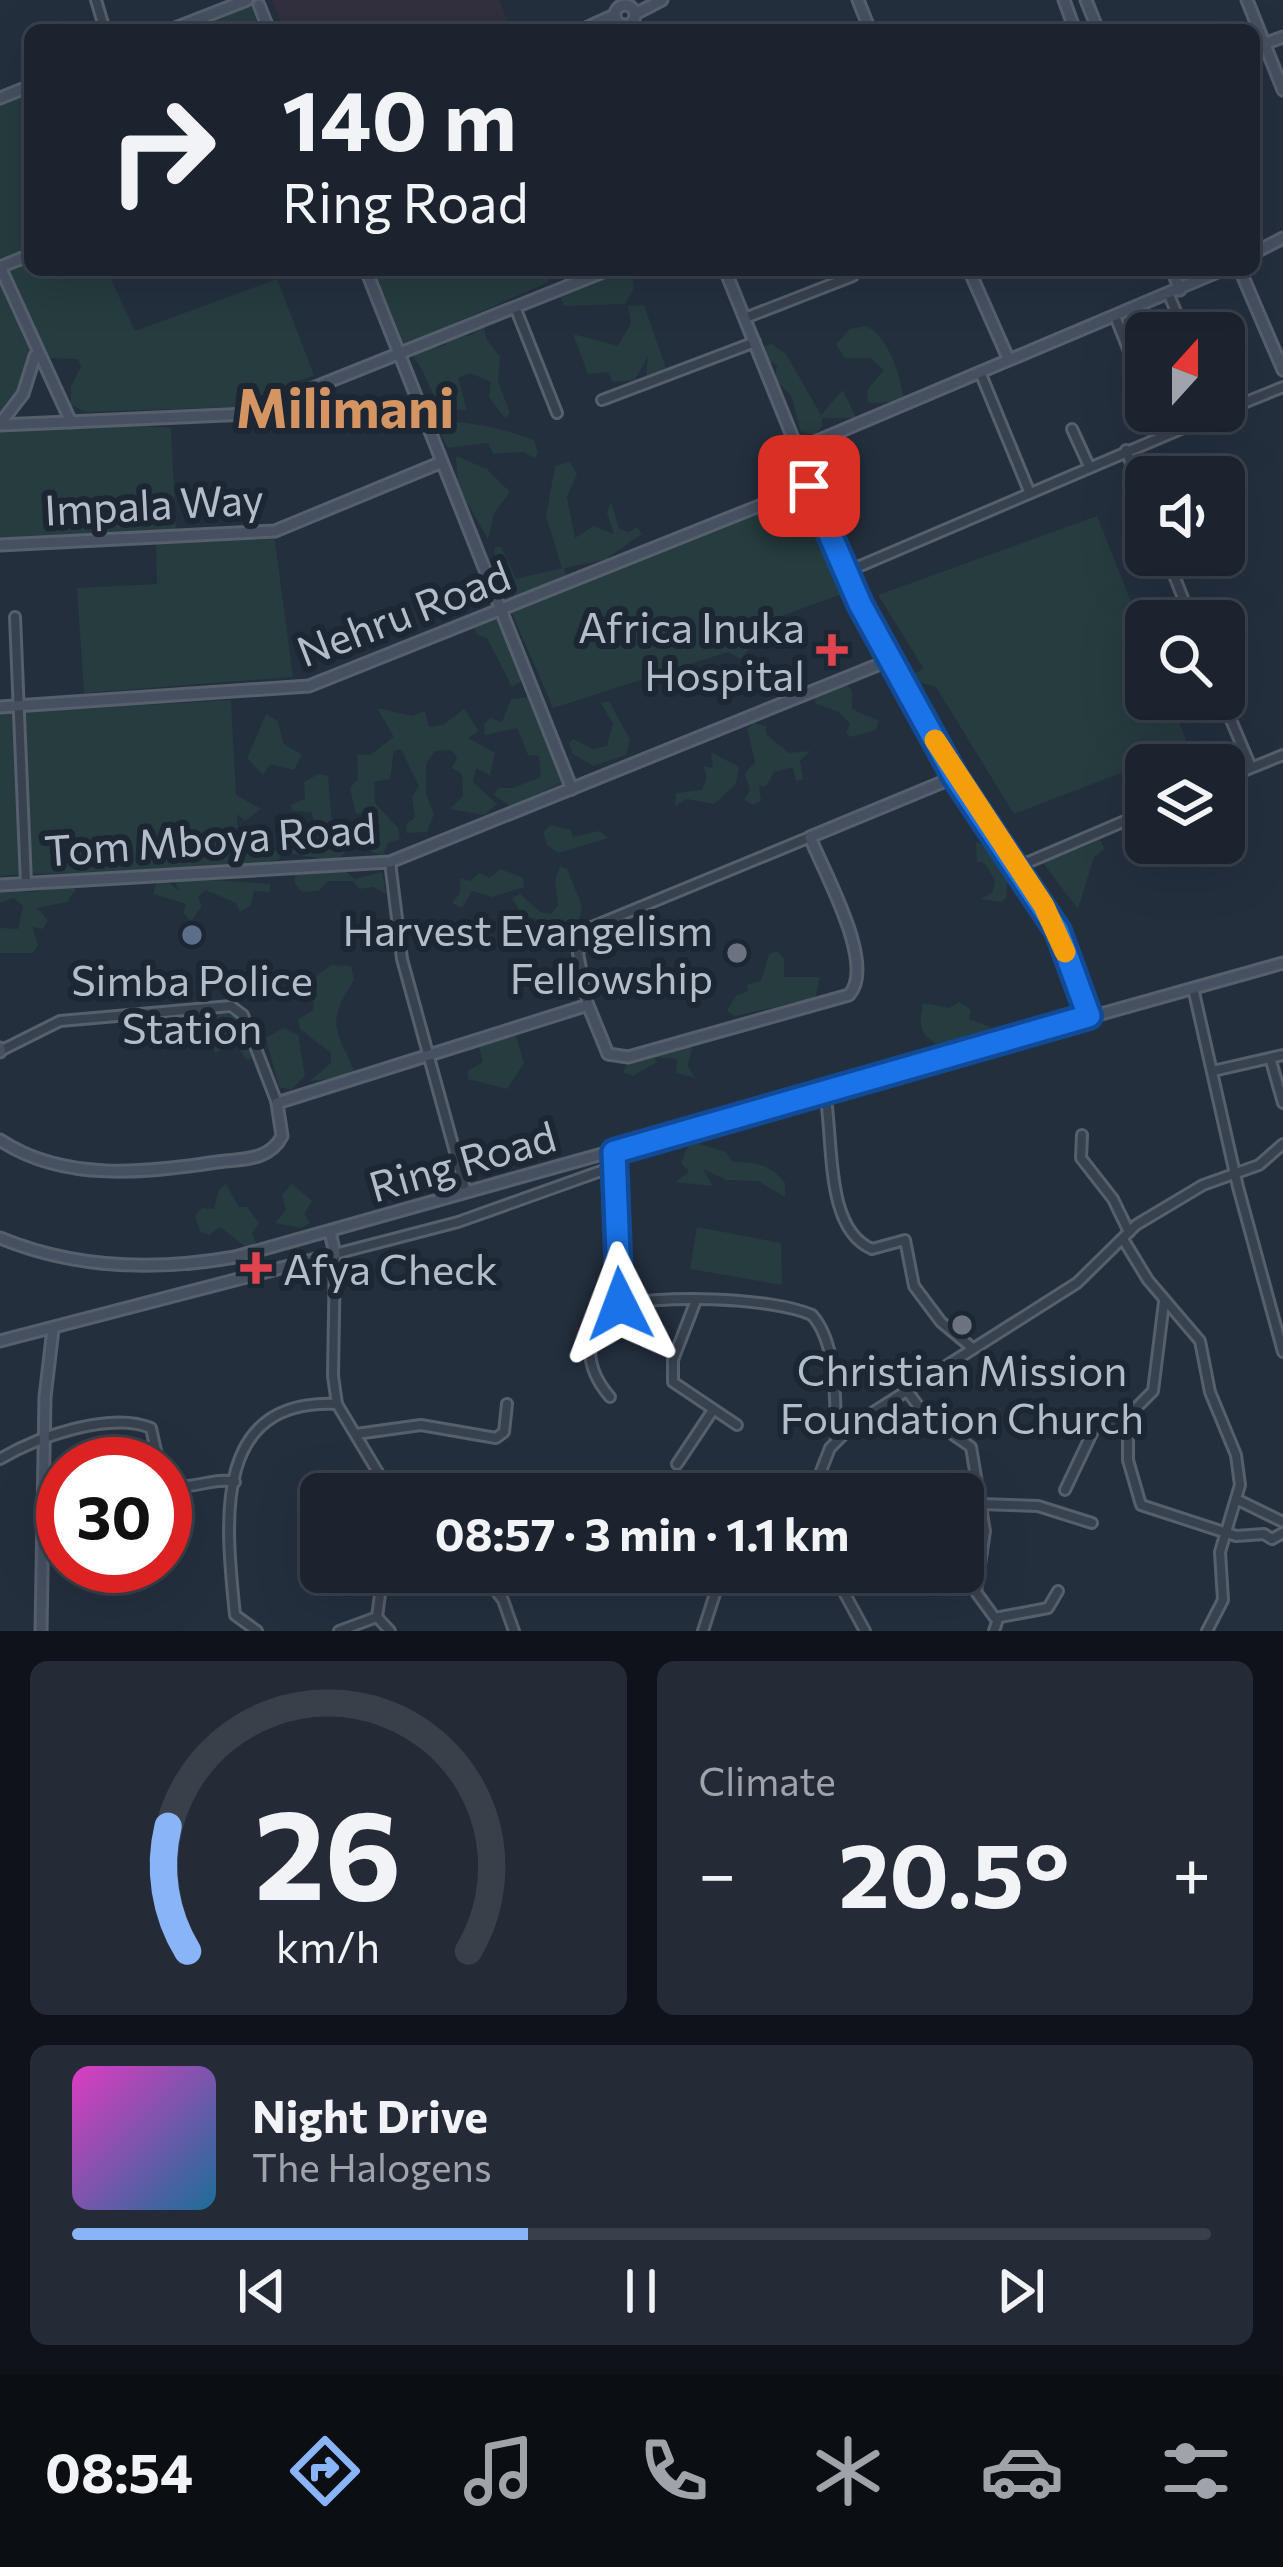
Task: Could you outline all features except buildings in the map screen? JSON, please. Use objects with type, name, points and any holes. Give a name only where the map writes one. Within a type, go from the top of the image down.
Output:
[{"type":"street","points":[[185,24],[247,0],[262,3]]},
{"type":"street","points":[[595,24],[662,0]]},
{"type":"street","points":[[1260,34],[1283,90]]},
{"type":"street","points":[[1264,44],[1283,37]]},
{"type":"street","points":[[0,267],[71,422]]},
{"type":"street","points":[[368,276],[572,789]]},
{"type":"street","points":[[0,424],[248,414],[593,276]]},
{"type":"street","points":[[728,276],[846,572],[955,777],[1058,931],[1089,1016]]},
{"type":"street","points":[[745,318],[854,276]]},
{"type":"street","points":[[972,276],[1007,358]]},
{"type":"street","points":[[1174,276],[1180,290]]},
{"type":"street","points":[[1195,276],[1198,282]]},
{"type":"street","points":[[796,450],[1210,276]]},
{"type":"street","points":[[1243,276],[1283,370]]},
{"type":"street","points":[[1168,295],[1176,312]]},
{"type":"street","points":[[515,307],[556,413]]},
{"type":"street","points":[[1115,316],[1125,341]]},
{"type":"street","points":[[602,400],[754,342]]},
{"type":"street","points":[[0,424],[23,394],[36,353]]},
{"type":"street","points":[[979,370],[1029,492]]},
{"type":"street","points":[[1245,402],[1283,387]]},
{"type":"street","points":[[1072,429],[1089,466]]},
{"type":"street","points":[[846,572],[1171,432]]},
{"type":"street","points":[[1126,450],[1128,456]]},
{"type":"street","name":"Impala Way","points":[[0,545],[275,531],[442,463]]},
{"type":"street","name":"Nehru Road","points":[[0,707],[309,686],[809,486]]},
{"type":"street","points":[[15,617],[26,883]]},
{"type":"street","name":"Tom Mboya Road","points":[[0,885],[390,862],[890,660]]},
{"type":"street","points":[[1231,720],[1251,767]]},
{"type":"street","points":[[1245,770],[1283,755]]},
{"type":"street","points":[[810,837],[860,961],[858,986],[849,995],[628,1057],[608,1054],[588,1005],[578,953],[587,928],[955,777]]},
{"type":"street","points":[[1017,867],[1125,821]]},
{"type":"street","points":[[390,862],[402,959],[424,1053],[466,1192]]},
{"type":"street","name":"Ring Road","points":[[0,1238],[58,1257],[155,1267],[235,1257],[1283,962]]},
{"type":"street","points":[[1193,988],[1283,1352]]},
{"type":"street","points":[[277,1103],[588,1005]]},
{"type":"street","points":[[0,1140],[32,1157],[146,1173],[272,1150],[282,1136],[277,1103],[243,1015],[231,1006],[61,1021],[1,1050]]},
{"type":"street","points":[[1213,1071],[1283,1055]]},
{"type":"street","points":[[1271,1060],[1283,1103]]},
{"type":"street","points":[[825,1094],[837,1206],[848,1234],[872,1249],[905,1240],[914,1286],[940,1322],[971,1347]]},
{"type":"street","points":[[1082,1135],[1082,1158],[1113,1199],[1126,1236],[1165,1300],[1204,1348],[1208,1384],[1240,1475],[1220,1552],[1223,1600],[1207,1631]]},
{"type":"street","points":[[836,1440],[971,1347],[1077,1283],[1126,1236],[1171,1202],[1259,1165],[1283,1144]]},
{"type":"street","points":[[614,1152],[620,1304]]},
{"type":"street","points":[[0,1341],[458,1222],[615,1166]]},
{"type":"street","points":[[330,1232],[335,1254],[332,1376],[337,1404],[379,1473]]},
{"type":"street","points":[[1065,1490],[1094,1429],[1128,1416],[1154,1391],[1165,1300]]},
{"type":"street","points":[[694,1303],[670,1374],[684,1393],[737,1425]]},
{"type":"street","points":[[610,1397],[590,1369],[589,1359],[600,1319],[620,1304],[790,1308],[812,1315],[832,1372],[836,1440],[821,1473]]},
{"type":"street","points":[[45,1437],[53,1329]]},
{"type":"street","points":[[907,1391],[926,1416],[971,1447],[975,1473]]},
{"type":"street","points":[[257,1631],[236,1616],[235,1482],[243,1442],[256,1426],[300,1405],[337,1404]]},
{"type":"street","points":[[356,1434],[421,1425],[496,1438],[504,1432],[507,1404]]},
{"type":"street","points":[[677,1464],[713,1411]]},
{"type":"street","points":[[1128,1416],[1127,1460],[1141,1505],[1226,1533],[1272,1539],[1283,1533]]},
{"type":"street","points":[[53,1437],[90,1428],[145,1425],[155,1437]]},
{"type":"street","points":[[0,1459],[36,1443]]},
{"type":"street","points":[[192,1486],[235,1482]]},
{"type":"street","points":[[1236,1499],[1283,1522]]},
{"type":"street","points":[[984,1504],[1038,1506],[1092,1523]]},
{"type":"street","points":[[976,1593],[982,1607],[998,1618],[1048,1608],[1058,1591]]},
{"type":"street","points":[[40,1631],[41,1593]]},
{"type":"street","points":[[377,1617],[380,1593]]},
{"type":"street","points":[[498,1593],[514,1631]]},
{"type":"street","points":[[703,1631],[715,1593]]},
{"type":"street","points":[[844,1593],[865,1631]]},
{"type":"street","points":[[339,1631],[377,1617]]},
{"type":"street","points":[[377,1617],[390,1631]]},
{"type":"street","points":[[994,1631],[998,1618]]},
{"type":"shaded area","points":[[272,0],[499,0],[509,24],[282,24]]},
{"type":"green space","points":[[249,3],[258,24],[193,24]]},
{"type":"green space","points":[[24,87],[24,254],[0,264],[0,96]]},
{"type":"green space","points":[[24,261],[24,276],[110,276],[135,331],[277,279],[314,375],[234,407],[86,412],[71,405],[71,386],[81,367],[78,359],[50,358],[10,277],[10,267]]},
{"type":"green space","points":[[0,275],[32,353],[9,410],[0,411]]},
{"type":"green space","points":[[376,276],[546,276],[549,282],[404,345]]},
{"type":"green space","points":[[608,276],[633,276],[634,289],[625,304],[564,306],[560,297]]},
{"type":"green space","points":[[644,305],[666,368],[646,377],[648,356],[635,380],[613,382],[608,372],[588,374],[573,334],[618,346],[631,323],[628,306]]},
{"type":"green space","points":[[484,326],[486,339],[500,357],[498,381],[510,413],[505,418],[489,397],[491,382],[470,373],[458,378],[467,410],[445,406],[414,358],[414,352],[446,345],[448,338],[471,335]]},
{"type":"green space","points":[[865,326],[879,336],[895,365],[903,396],[896,402],[868,403],[867,390],[884,370],[870,358],[845,358],[836,344],[850,329]]},
{"type":"green space","points":[[772,344],[786,354],[821,415],[843,390],[856,418],[822,418],[823,426],[814,435],[800,431],[792,397],[775,379],[777,365],[766,361],[763,347]]},
{"type":"green space","points":[[444,421],[522,436],[534,440],[538,452],[535,458],[523,452],[493,454],[488,443],[448,448],[438,429]]},
{"type":"green space","points":[[95,422],[171,428],[176,531],[0,540],[0,429]]},
{"type":"green space","points":[[456,456],[487,469],[510,492],[494,513],[488,539],[458,487]]},
{"type":"green space","points":[[570,462],[577,474],[567,497],[575,538],[593,526],[614,534],[607,513],[611,502],[619,529],[628,532],[637,527],[642,534],[604,560],[564,568],[566,576],[515,597],[494,572],[495,547],[501,547],[516,579],[562,568],[546,517],[555,466]]},
{"type":"green space","points":[[800,498],[842,594],[773,619],[776,637],[760,647],[752,645],[741,659],[728,652],[553,708],[511,611]]},
{"type":"green space","points":[[1097,516],[1130,600],[1125,600],[1125,720],[1178,720],[1188,744],[1125,744],[1125,772],[1014,814],[936,687],[919,682],[914,673],[924,669],[878,595]]},
{"type":"green space","points":[[274,535],[293,677],[84,693],[77,588],[157,584],[156,543]]},
{"type":"green space","points":[[500,620],[524,680],[512,687],[487,638],[477,635],[474,627]]},
{"type":"green space","points":[[846,684],[852,690],[852,709],[879,721],[876,730],[851,737],[846,733],[850,724],[839,712],[815,703],[815,696]]},
{"type":"green space","points":[[530,697],[562,783],[510,806],[494,795],[498,788],[513,788],[541,777],[539,756],[528,755],[517,728],[485,735],[484,724],[490,718],[502,722],[511,699]]},
{"type":"green space","points":[[231,700],[236,795],[261,809],[245,821],[237,814],[238,840],[256,830],[268,834],[265,843],[281,855],[278,860],[198,870],[29,874],[26,712]]},
{"type":"green space","points":[[609,701],[630,740],[626,755],[593,766],[572,753],[569,743],[573,739],[593,749],[607,746],[613,723],[601,703]]},
{"type":"green space","points":[[377,708],[412,716],[425,711],[429,727],[443,725],[464,709],[479,731],[468,738],[495,753],[490,775],[476,768],[473,782],[497,804],[484,815],[450,809],[463,796],[462,774],[452,768],[457,758],[452,750],[435,751],[426,763],[426,794],[434,814],[427,832],[406,833],[407,823],[415,818],[412,797],[419,786],[401,749],[394,751],[390,779],[374,782],[375,803],[398,828],[400,839],[388,843],[383,855],[371,852],[376,826],[367,812],[356,814],[350,788],[358,779],[357,754],[370,755],[394,737]]},
{"type":"green space","points":[[0,710],[17,710],[22,874],[0,876]]},
{"type":"green space","points":[[266,714],[278,721],[283,743],[302,755],[294,770],[270,764],[263,775],[247,758]]},
{"type":"green space","points":[[754,723],[766,726],[767,735],[789,753],[811,751],[800,760],[803,780],[796,781],[793,767],[774,772],[766,786],[759,787],[761,801],[753,805],[744,800],[750,790],[745,774],[755,762],[747,728]]},
{"type":"green space","points":[[711,752],[739,767],[736,784],[714,804],[687,799],[675,806],[676,793],[702,790],[707,777],[703,766],[713,768]]},
{"type":"green space","points":[[318,774],[328,776],[332,824],[323,829],[314,824],[312,812],[292,811],[291,805],[305,799],[304,782]]},
{"type":"green space","points":[[550,825],[571,830],[573,837],[600,831],[608,838],[558,853],[547,845],[543,832]]},
{"type":"green space","points":[[305,833],[354,842],[336,862],[286,852],[290,838]]},
{"type":"green space","points":[[1100,840],[1105,849],[1094,857],[1078,909],[1043,863]]},
{"type":"green space","points":[[976,842],[993,850],[1003,863],[1007,888],[1001,902],[981,899],[993,892],[995,880],[985,864],[977,861]]},
{"type":"green space","points":[[560,866],[567,869],[582,906],[576,936],[522,914],[512,898],[520,894],[540,912],[551,914],[558,905],[555,881]]},
{"type":"green space","points":[[501,869],[523,878],[524,887],[492,897],[472,891],[462,908],[452,903],[460,893],[460,878],[470,881],[480,873],[489,878]]},
{"type":"green space","points":[[344,870],[355,879],[382,872],[386,894],[373,887],[359,889],[353,881],[328,881],[318,891],[302,892],[295,884],[295,873]]},
{"type":"green space","points":[[174,880],[270,884],[270,892],[254,891],[251,905],[240,912],[236,903],[206,890],[198,897],[202,906],[191,921],[183,913],[186,904],[153,894],[156,884],[167,881],[179,891]]},
{"type":"green space","points":[[68,885],[76,889],[67,902],[37,908],[48,920],[43,929],[32,927],[38,945],[33,953],[0,953],[0,928],[18,929],[23,906],[14,898],[0,903],[0,890],[34,892]]},
{"type":"green space","points":[[778,951],[784,959],[784,977],[820,977],[815,998],[735,1016],[727,1011],[736,996],[748,991],[747,985],[761,981],[769,954]]},
{"type":"green space","points":[[331,965],[351,966],[354,980],[336,1024],[354,1070],[346,1077],[310,1081],[331,1063],[331,1053],[300,1029],[298,1020],[313,1010],[315,977]]},
{"type":"green space","points":[[960,1002],[971,1010],[969,1019],[991,1027],[990,1039],[955,1042],[945,1050],[923,1031],[923,1003],[949,1008]]},
{"type":"green space","points":[[219,1012],[239,1018],[253,1058],[246,1060],[236,1044],[215,1053],[211,1039]]},
{"type":"green space","points":[[283,1028],[298,1035],[305,1076],[291,1090],[279,1087],[266,1038]]},
{"type":"green space","points":[[516,1036],[524,1063],[507,1089],[468,1079],[468,1071],[483,1062],[478,1043]]},
{"type":"green space","points":[[674,1037],[692,1048],[688,1066],[695,1078],[676,1073],[677,1059],[654,1057],[657,1062],[633,1076],[623,1072],[636,1049]]},
{"type":"green space","points":[[690,1141],[726,1152],[732,1162],[768,1168],[785,1183],[785,1197],[758,1181],[727,1180],[703,1169],[713,1186],[675,1182],[689,1172],[681,1163]]},
{"type":"green space","points":[[226,1184],[239,1207],[247,1207],[259,1223],[252,1234],[256,1242],[248,1249],[220,1227],[209,1235],[200,1231],[195,1216],[202,1208],[214,1209],[219,1189]]},
{"type":"green space","points":[[292,1184],[312,1201],[304,1214],[310,1223],[302,1228],[275,1223],[286,1210],[282,1195]]},
{"type":"green space","points":[[697,1227],[781,1243],[782,1285],[690,1269]]},
{"type":"slow traffic","points":[[935,740],[1044,906],[1065,952]]},
{"type":"place","name":"Africa Inuka Hospital","points":[[832,650]]},
{"type":"place","name":"Simba Police Station","points":[[192,935]]},
{"type":"place","name":"Harvest Evangelism Fellowship","points":[[737,953]]},
{"type":"place","name":"Afya Check","points":[[256,1268]]},
{"type":"place","name":"Christian Mission Foundation Church","points":[[962,1325]]},
{"type":"district","name":"Milimani","points":[[345,406]]},
{"type":"route","points":[[620,1304],[614,1152],[1089,1016],[1058,931],[955,777],[860,604],[809,486]]}]
